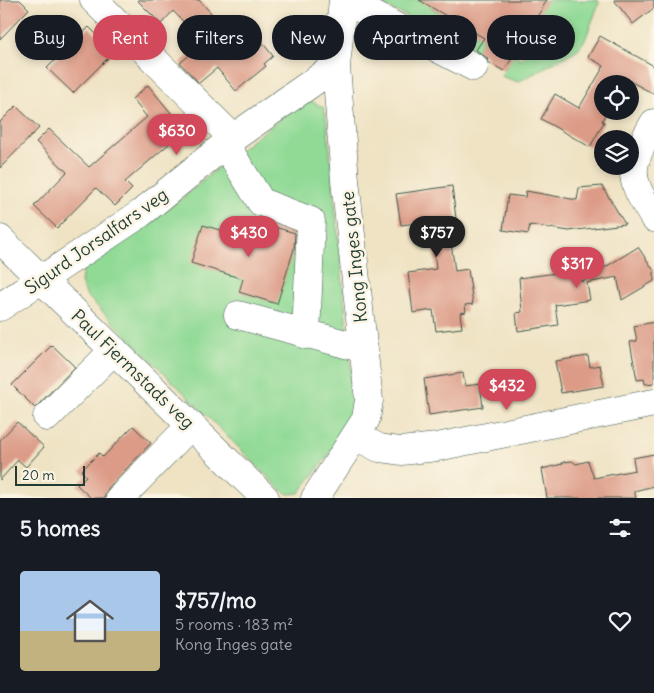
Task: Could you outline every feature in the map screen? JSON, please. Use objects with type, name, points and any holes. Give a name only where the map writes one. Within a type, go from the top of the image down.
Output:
[{"type":"street","points":[[94,0],[229,141],[261,202],[311,221]]},
{"type":"street","points":[[343,0],[474,67]]},
{"type":"street","name":"Kong Inges gate","points":[[315,498],[366,419],[369,400],[347,200],[336,66],[343,0]]},
{"type":"street","name":"Sigurd Jorsalfars veg","points":[[0,307],[140,214],[229,141],[336,66]]},
{"type":"street","points":[[654,123],[638,151],[632,170],[636,186],[654,218]]},
{"type":"street","points":[[311,221],[347,200]]},
{"type":"street","points":[[306,335],[311,221]]},
{"type":"street","name":"Paul Fjermstads veg","points":[[0,240],[265,498]]},
{"type":"street","points":[[238,315],[306,335],[364,349]]},
{"type":"street","points":[[47,417],[114,350]]},
{"type":"street","points":[[356,436],[379,448],[401,451],[437,447],[654,403]]},
{"type":"street","points":[[120,498],[191,425]]},
{"type":"green space","points":[[434,0],[430,7],[443,15],[404,15],[373,1]]},
{"type":"green space","points":[[534,0],[598,0],[599,3],[585,40],[575,51],[575,15],[530,15]]},
{"type":"green space","points":[[477,35],[483,39],[477,50]]},
{"type":"green space","points":[[510,60],[559,60],[518,82],[501,76]]},
{"type":"green space","points":[[311,101],[324,108],[327,123],[354,398],[348,423],[333,448],[299,493],[288,494],[280,489],[87,296],[81,283],[83,268],[184,197],[228,159],[301,103]]},
{"type":"building","points":[[0,0],[20,0],[29,9],[23,15],[15,15],[15,23],[0,39]]},
{"type":"building","points":[[137,0],[199,0],[213,15],[177,15],[173,11],[167,18],[167,15],[152,15]]},
{"type":"building","points":[[419,0],[547,0],[538,15],[487,15],[487,58],[477,51],[484,38],[477,34],[477,15],[445,15]]},
{"type":"building","points":[[614,0],[654,0],[654,8],[633,24]]},
{"type":"building","points":[[89,27],[93,31],[93,60],[106,60],[73,93],[47,68],[55,60],[83,60],[83,33]]},
{"type":"building","points":[[600,36],[654,66],[654,94],[639,86],[639,75],[599,75],[604,66],[588,57]]},
{"type":"building","points":[[262,42],[272,55],[264,64],[266,66],[236,91],[217,68],[199,83],[180,63],[184,60],[262,60]]},
{"type":"building","points":[[488,60],[511,60],[504,71]]},
{"type":"building","points":[[594,83],[594,120],[602,120],[604,122],[600,130],[594,130],[594,140],[590,147],[541,119],[555,94],[579,108]]},
{"type":"building","points":[[148,85],[176,119],[161,132],[170,143],[125,182],[132,189],[115,206],[96,188],[57,228],[34,206],[67,172],[36,142],[49,129],[89,167],[147,117],[132,99]]},
{"type":"building","points":[[16,106],[39,128],[0,168],[0,122]]},
{"type":"building","points":[[452,186],[458,235],[450,236],[455,271],[468,269],[473,304],[465,305],[466,312],[460,313],[462,328],[436,331],[433,310],[413,313],[408,273],[436,269],[431,226],[426,227],[425,222],[401,225],[396,194]]},
{"type":"building","points":[[602,186],[625,224],[569,231],[530,225],[528,234],[503,230],[508,195],[525,197],[526,191],[577,200],[579,188]]},
{"type":"building","points":[[261,223],[295,233],[294,249],[277,304],[239,292],[243,279],[191,263],[203,225],[233,234],[235,227],[257,234]]},
{"type":"building","points":[[638,247],[654,271],[654,281],[622,300],[617,277],[587,283],[590,300],[555,305],[558,325],[518,331],[516,313],[522,312],[519,278],[579,270],[581,282]]},
{"type":"building","points":[[654,322],[654,383],[645,384],[644,379],[637,380],[630,342],[637,341],[634,326]]},
{"type":"building","points":[[52,345],[75,367],[35,408],[12,385]]},
{"type":"building","points":[[588,356],[590,367],[600,365],[604,386],[561,393],[555,361]]},
{"type":"building","points":[[463,373],[465,386],[480,384],[483,407],[429,415],[424,379]]},
{"type":"building","points":[[17,422],[44,447],[26,467],[18,460],[0,480],[0,440]]},
{"type":"building","points":[[133,426],[151,443],[109,487],[105,498],[91,498],[77,485],[86,476],[81,471],[99,453],[103,457]]},
{"type":"building","points":[[654,454],[654,486],[634,491],[636,498],[547,498],[542,469],[562,464],[563,462],[572,461],[576,464],[588,461],[594,478],[635,470],[633,458]]}]
